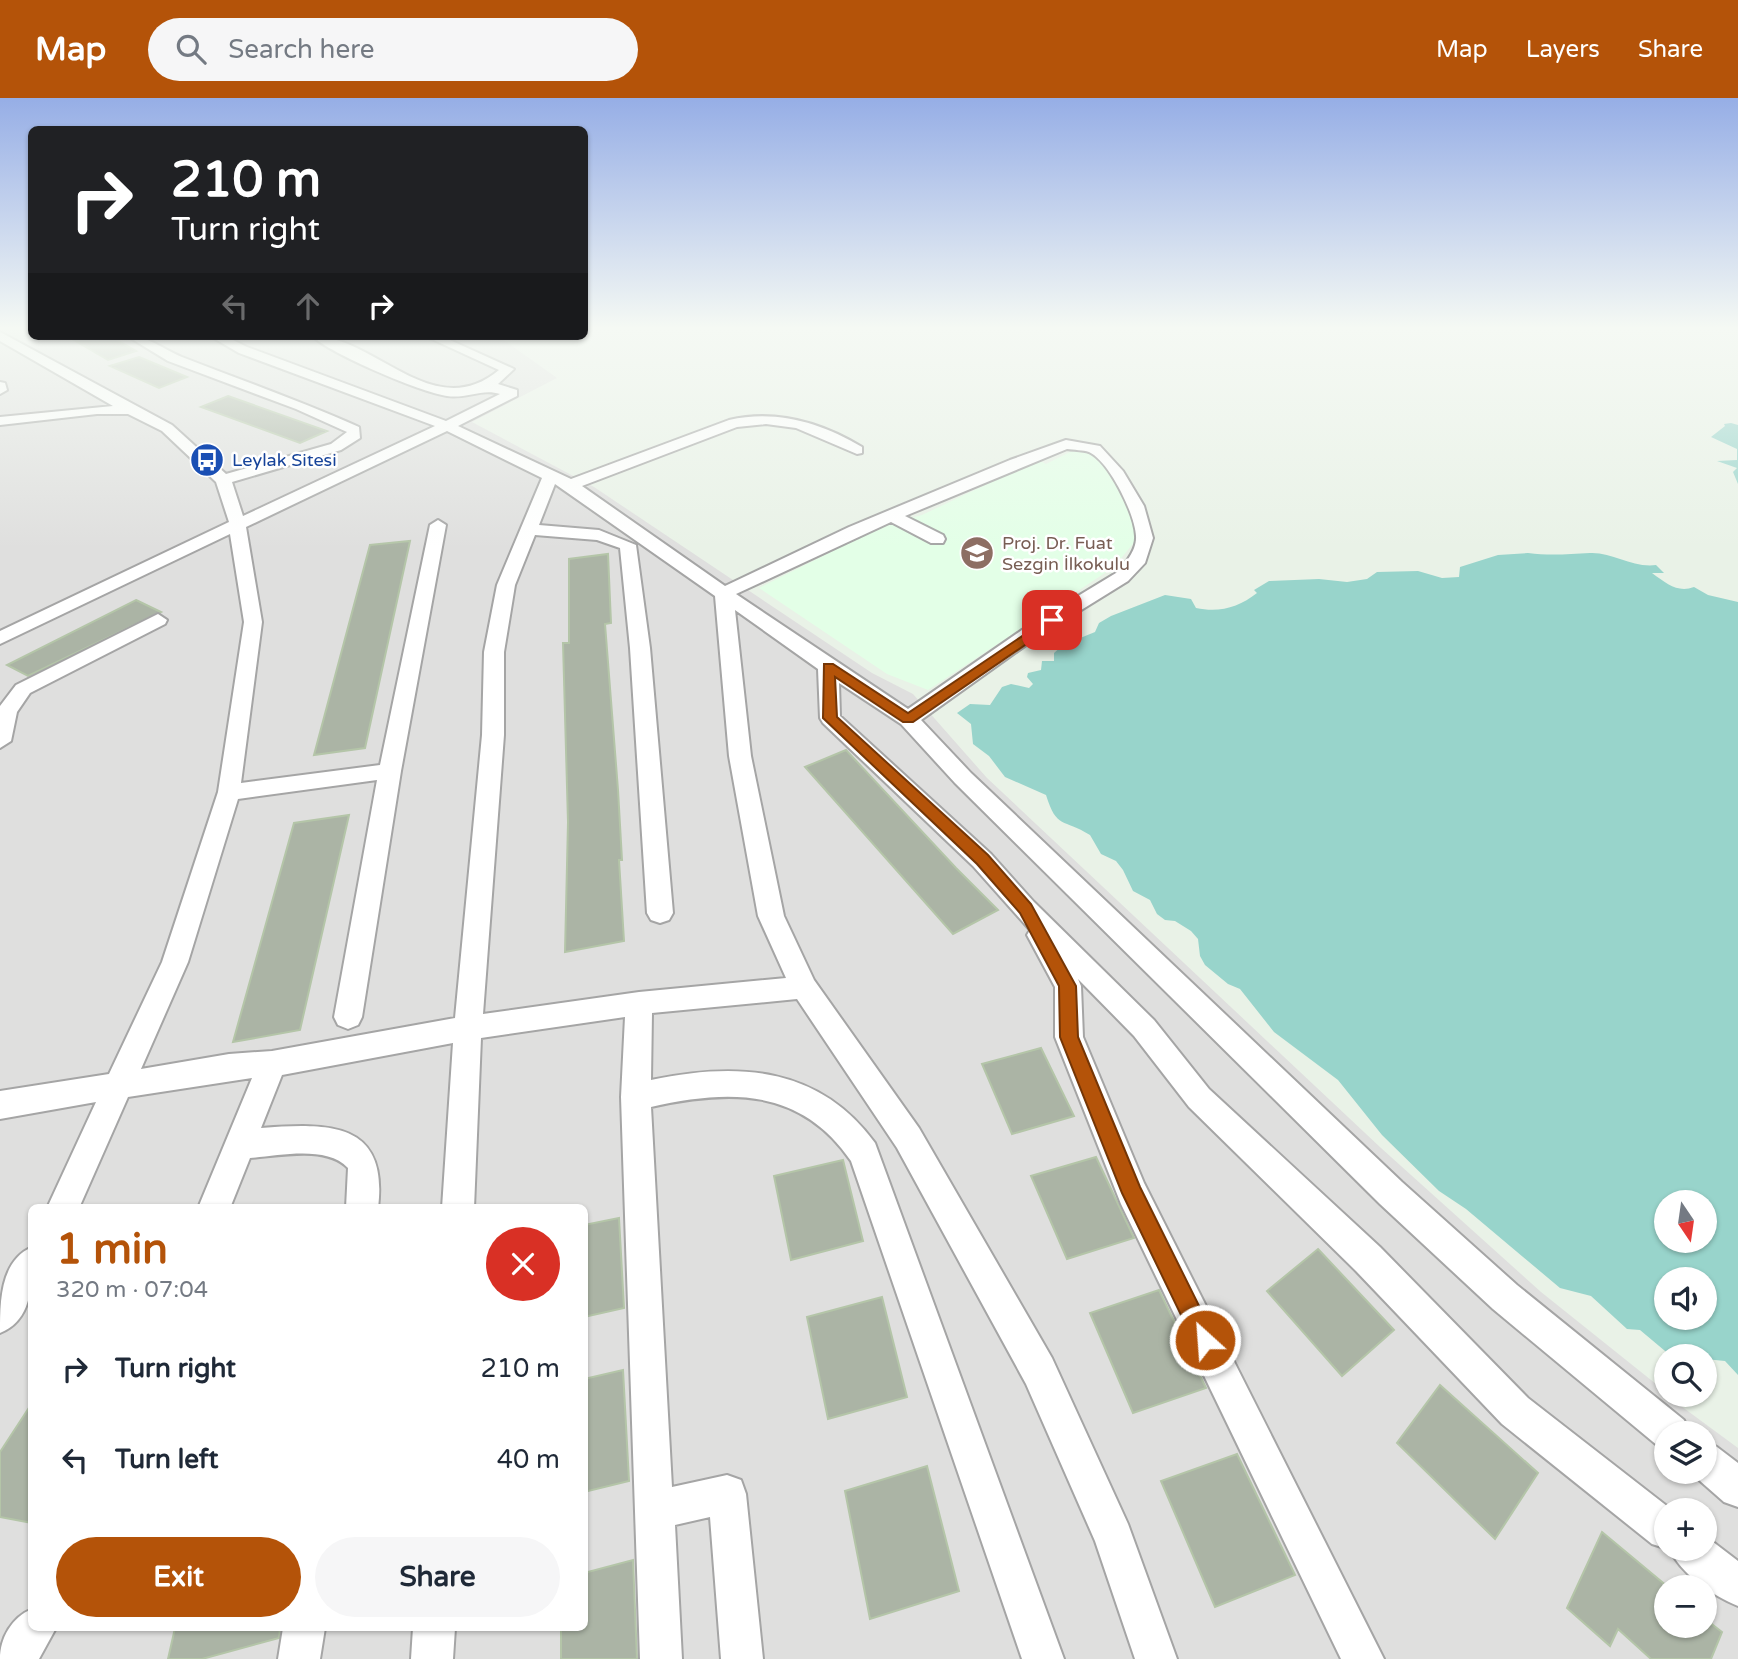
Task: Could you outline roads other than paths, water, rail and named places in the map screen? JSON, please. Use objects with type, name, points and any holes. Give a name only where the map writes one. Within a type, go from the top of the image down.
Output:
[{"type":"street","points":[[65,1204],[175,962],[229,792],[253,622],[237,523],[223,480],[167,428],[116,402]]},
{"type":"street","points":[[223,480],[336,447],[355,435],[355,430],[290,402]]},
{"type":"street","points":[[382,402],[447,426],[560,480],[828,667],[908,719],[963,778],[1391,1193],[1505,1297],[1656,1421]]},
{"type":"street","points":[[0,638],[495,402]]},
{"type":"street","points":[[0,421],[97,410],[130,410]]},
{"type":"street","points":[[458,1204],[468,1028],[493,735],[494,652],[506,585],[528,529],[560,480],[734,423],[757,418],[789,421],[846,443],[857,450]]},
{"type":"street","points":[[724,593],[1015,463],[1060,446],[1081,444],[1099,451],[1118,474],[1136,506],[1145,538],[1141,555],[1122,577],[1029,634],[908,719]]},
{"type":"street","points":[[893,516],[937,538]]},
{"type":"street","points":[[348,1017],[390,771],[438,525]]},
{"type":"street","points":[[528,529],[599,535],[628,545],[640,648],[660,913]]},
{"type":"street","points":[[724,593],[740,756],[771,916],[804,987],[908,1138],[1039,1371],[1114,1538],[1156,1659]]},
{"type":"street","points":[[0,741],[7,711],[23,689],[158,620]]},
{"type":"street","points":[[828,667],[830,718],[982,859],[1025,909],[1144,1028],[1199,1098],[1368,1259],[1515,1411],[1654,1521]]},
{"type":"street","points":[[229,792],[390,771]]},
{"type":"street","points":[[1025,909],[1068,986],[1069,1037],[1132,1193],[1363,1659]]},
{"type":"street","points":[[0,1105],[229,1067],[272,1064],[468,1028],[639,1003],[804,987]]},
{"type":"street","points":[[639,1003],[636,1097],[662,1659]]},
{"type":"street","points":[[216,1204],[272,1064]]},
{"type":"street","points":[[636,1097],[690,1084],[728,1081],[769,1088],[803,1098],[838,1120],[864,1153],[1043,1659]]},
{"type":"street","points":[[240,1144],[320,1141],[348,1147],[361,1160],[365,1184],[362,1204]]},
{"type":"street","points":[[0,1315],[28,1269]]},
{"type":"street","points":[[1717,1471],[1738,1488]]},
{"type":"street","points":[[654,1510],[727,1494],[742,1659]]},
{"type":"street","points":[[1705,1561],[1738,1587]]},
{"type":"street","points":[[14,1659],[33,1631]]},
{"type":"street","points":[[299,1659],[304,1631]]},
{"type":"street","points":[[432,1659],[433,1631]]},
{"type":"place","name":"Leylak Sitesi","points":[[207,460]]},
{"type":"place","name":"Proj. Dr. Fuat Sezgin İlkokulu","points":[[977,553]]}]
